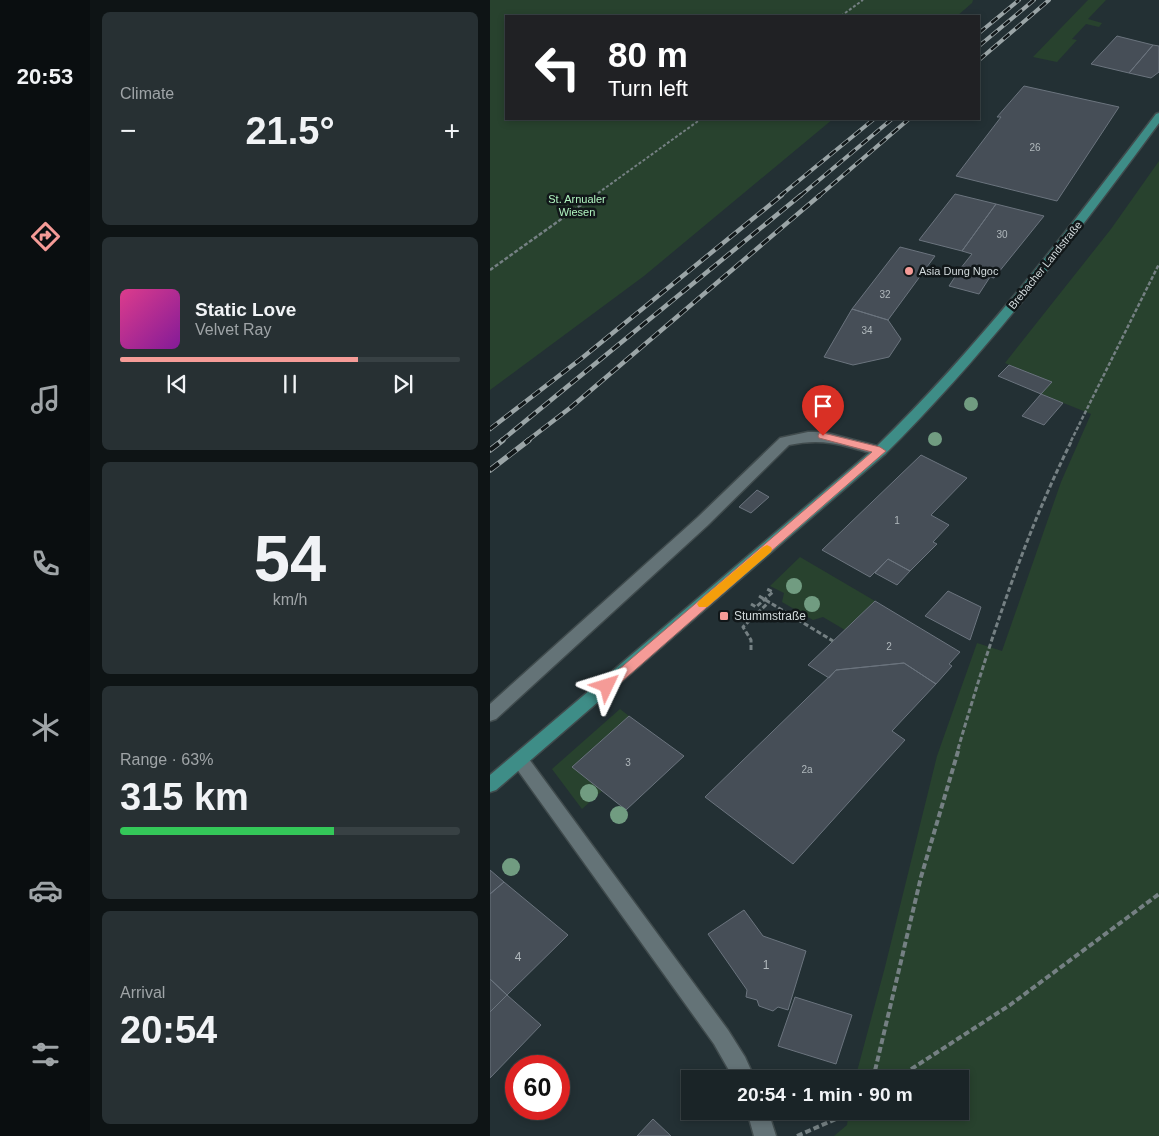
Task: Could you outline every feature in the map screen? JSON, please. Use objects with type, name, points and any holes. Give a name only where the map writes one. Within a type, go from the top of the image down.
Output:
[{"type":"main road","name":"Brebacher Landstraße","points":[[490,785],[880,451],[924,408],[1058,251],[1159,116]]},
{"type":"street","points":[[490,714],[703,521],[785,442],[808,436],[823,436],[880,451]]},
{"type":"street","points":[[520,760],[721,1037],[740,1070]]},
{"type":"street","points":[[760,1120],[765,1136]]},
{"type":"path","points":[[842,15],[863,0]]},
{"type":"path","points":[[490,270],[700,120]]},
{"type":"path","points":[[875,1070],[921,878],[989,644],[1052,479],[1159,264]]},
{"type":"path","points":[[756,607],[772,592],[767,589]]},
{"type":"path","points":[[759,596],[833,641]]},
{"type":"path","points":[[751,650],[751,640],[743,627],[769,602]]},
{"type":"path","points":[[751,604],[762,610]]},
{"type":"path","points":[[910,1070],[1010,1005],[1159,894]]},
{"type":"path","points":[[797,1136],[834,1120]]},
{"type":"green space","name":"St. Arnualer Wiesen","points":[[490,0],[973,0],[958,15],[505,15],[505,120],[832,120],[644,276],[490,390]]},
{"type":"green space","points":[[1088,0],[1106,0],[1088,19],[1102,23],[1099,27],[1086,24],[1072,39],[1077,40],[1057,62],[1033,57]]},
{"type":"green space","points":[[1159,161],[1159,1136],[834,1136],[847,1125],[848,1120],[969,1120],[969,1070],[857,1070],[937,756],[977,643],[1002,651],[1061,482],[1091,414],[1041,394],[1052,382],[1005,363],[1111,229]]},
{"type":"green space","points":[[800,557],[875,601],[845,630],[823,617],[813,620],[782,602],[784,593],[770,586]]},
{"type":"green space","points":[[620,709],[629,716],[572,767],[602,791],[582,809],[552,769]]},
{"type":"building","points":[[1117,36],[1153,45],[1129,73],[1091,64]]},
{"type":"building","points":[[1153,45],[1159,46],[1159,72],[1151,78],[1129,73]]},
{"type":"building","points":[[1024,86],[1119,107],[1057,201],[956,176],[1001,117],[997,117]]},
{"type":"building","points":[[955,194],[996,204],[962,251],[919,240]]},
{"type":"building","points":[[996,204],[1044,216],[994,278],[960,269],[972,254],[962,251]]},
{"type":"building","points":[[900,247],[935,256],[888,320],[852,309]]},
{"type":"building","points":[[960,269],[990,277],[979,294],[949,286]]},
{"type":"building","points":[[852,309],[888,320],[901,339],[889,357],[853,365],[824,357]]},
{"type":"building","points":[[1009,365],[1052,382],[1041,394],[998,376]]},
{"type":"building","points":[[1041,394],[1063,403],[1044,425],[1022,416]]},
{"type":"building","points":[[921,455],[967,478],[931,515],[949,525],[933,542],[937,544],[910,571],[888,559],[870,577],[822,550]]},
{"type":"building","points":[[757,490],[769,497],[751,513],[739,507]]},
{"type":"building","points":[[888,559],[910,571],[897,585],[875,573]]},
{"type":"building","points":[[948,591],[981,607],[970,640],[925,616]]},
{"type":"building","points":[[875,601],[960,652],[949,664],[952,666],[936,684],[904,663],[836,670],[829,678],[808,665]]},
{"type":"building","points":[[904,663],[936,684],[892,731],[905,740],[793,864],[705,797],[836,670]]},
{"type":"building","points":[[629,716],[684,756],[626,810],[572,767]]},
{"type":"building","points":[[490,870],[504,882],[490,894]]},
{"type":"building","points":[[504,882],[568,935],[507,995],[490,979],[490,894]]},
{"type":"building","points":[[744,910],[763,936],[806,951],[788,1010],[778,1007],[773,1011],[759,1006],[757,1000],[746,997],[747,990],[708,934]]},
{"type":"building","points":[[490,979],[507,995],[490,1012]]},
{"type":"building","points":[[507,995],[541,1025],[512,1055],[505,1055],[505,1062],[490,1078],[490,1012]]},
{"type":"building","points":[[795,997],[852,1015],[836,1064],[778,1046]]},
{"type":"building","points":[[653,1119],[671,1136],[637,1136]]},
{"type":"railway","points":[[980,32],[1019,0]]},
{"type":"railway","points":[[980,45],[1034,0]]},
{"type":"railway","points":[[980,59],[1049,0]]},
{"type":"railway","points":[[780,196],[873,120]]},
{"type":"railway","points":[[800,196],[891,120]]},
{"type":"railway","points":[[819,196],[908,120]]},
{"type":"railway","points":[[490,429],[582,358],[782,195]]},
{"type":"railway","points":[[501,441],[801,195]]},
{"type":"railway","points":[[527,441],[570,408],[820,195]]},
{"type":"railway","points":[[490,450],[503,440]]},
{"type":"railway","points":[[490,470],[529,440]]},
{"type":"slow traffic","points":[[703,604],[767,549]]},
{"type":"place","name":"Asia Dung Ngoc","points":[[909,271]]},
{"type":"place","name":"Stummstraße","points":[[724,616]]},
{"type":"route","points":[[607,686],[880,451],[823,436]]}]
